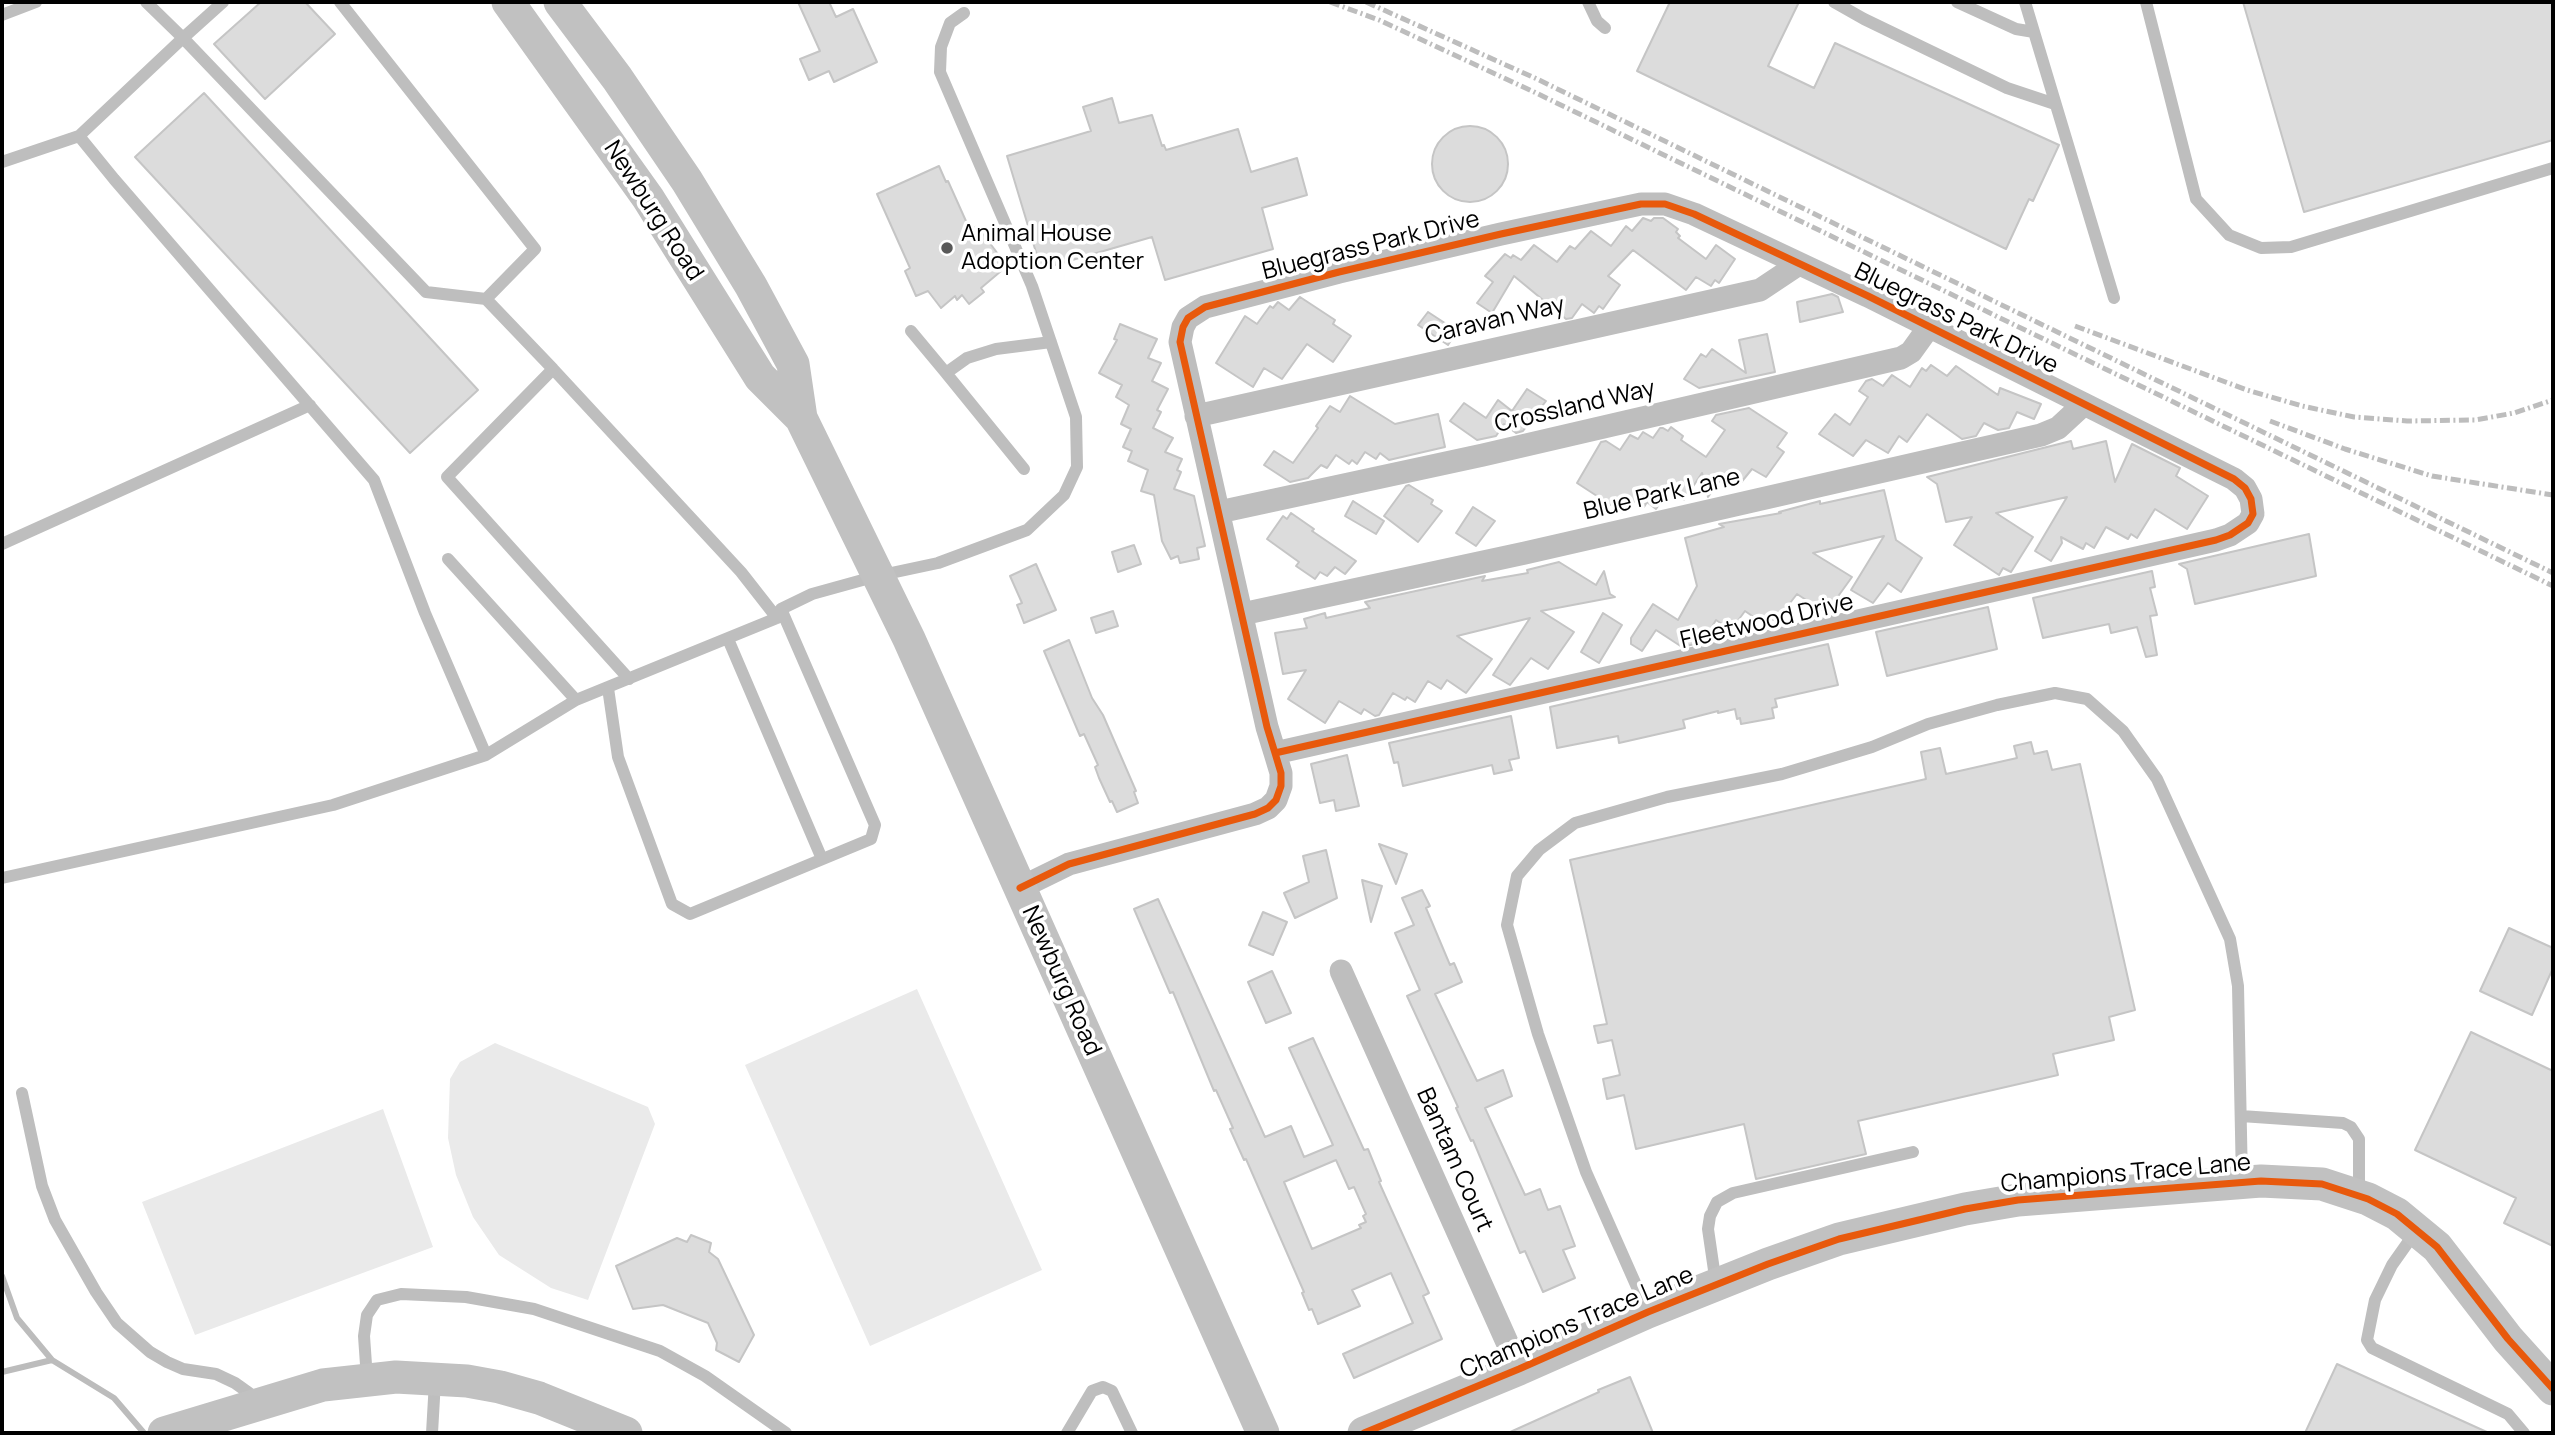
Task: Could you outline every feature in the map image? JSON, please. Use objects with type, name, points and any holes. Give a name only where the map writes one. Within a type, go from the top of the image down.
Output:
[{"type":"main road","name":"Newburg Road","points":[[508,2],[648,198],[760,377],[801,418]]},
{"type":"main road","name":"Newburg Road","points":[[561,2],[617,78],[679,170],[751,286],[793,364],[801,418],[909,639],[1263,1433]]},
{"type":"main road","name":"Champions Trace Lane","points":[[1364,1433],[1716,1284],[1839,1239],[1965,1209],[2072,1194],[2242,1182],[2298,1181],[2322,1184],[2360,1195],[2397,1214],[2437,1247],[2508,1339],[2553,1388]]},
{"type":"main road","points":[[164,1433],[323,1385],[396,1377],[467,1381],[539,1398],[626,1433]]},
{"type":"street","name":"Bluegrass Park Drive","points":[[1020,888],[1069,864],[1220,824],[1268,808],[1276,800],[1281,786],[1281,773],[1180,342],[1188,318],[1205,307],[1339,272],[1641,204],[1657,203],[1694,214],[1799,264],[2234,479],[2245,488],[2253,508]]},
{"type":"street","name":"Caravan Way","points":[[1196,416],[1760,290],[1799,264]]},
{"type":"street","name":"Crossland Way","points":[[1219,512],[1483,455],[1901,358],[1911,352],[1929,327]]},
{"type":"street","name":"Blue Park Lane","points":[[1242,614],[1525,553],[2041,435],[2058,428],[2084,404]]},
{"type":"street","name":"Fleetwood Drive","points":[[1275,754],[2216,540],[2243,528],[2253,514],[2253,508]]},
{"type":"street","name":"Bantam Court","points":[[1341,971],[1519,1369]]},
{"type":"lane","points":[[2,15],[36,2]]},
{"type":"lane","points":[[146,2],[426,292],[486,299],[779,614],[875,825],[871,839],[690,914],[672,904],[618,757],[608,688]]},
{"type":"lane","points":[[2,162],[79,136],[223,2]]},
{"type":"lane","points":[[340,2],[535,249],[486,299]]},
{"type":"lane","points":[[1588,2],[1597,21],[1605,28]]},
{"type":"lane","points":[[1834,2],[2007,88],[2055,104]]},
{"type":"lane","points":[[1957,2],[2016,29],[2034,32]]},
{"type":"lane","points":[[2025,2],[2115,298]]},
{"type":"lane","points":[[2146,2],[2196,199],[2229,235],[2261,248],[2291,247],[2553,168]]},
{"type":"lane","points":[[2,878],[333,805],[486,755],[576,700],[728,639],[812,594],[938,563],[1027,530],[1064,495],[1077,467],[1076,417],[1032,286],[940,72],[941,47],[950,23],[964,13]]},
{"type":"lane","points":[[79,136],[374,480],[425,613],[486,755]]},
{"type":"lane","points":[[911,331],[1024,469]]},
{"type":"lane","points":[[946,373],[967,358],[996,349],[1051,342]]},
{"type":"lane","points":[[553,369],[447,477],[629,679]]},
{"type":"lane","points":[[2,544],[310,405]]},
{"type":"lane","points":[[448,559],[576,700]]},
{"type":"lane","points":[[728,639],[822,859]]},
{"type":"lane","points":[[1648,1312],[1586,1172],[1538,1034],[1507,925],[1517,876],[1539,850],[1575,823],[1667,797],[1782,774],[1872,747],[1928,724],[1997,705],[2055,693],[2087,699],[2123,731],[2157,779],[2230,939],[2238,986],[2242,1182]]},
{"type":"lane","points":[[22,1093],[42,1186],[55,1220],[117,1323],[150,1352],[167,1362],[216,1374],[235,1383],[248,1393],[255,1406]]},
{"type":"lane","points":[[2241,1115],[2343,1123],[2351,1127],[2359,1139],[2360,1195]]},
{"type":"lane","points":[[1716,1284],[1708,1229],[1710,1216],[1717,1202],[1733,1193],[1913,1152]]},
{"type":"lane","points":[[2418,1229],[2403,1247],[2380,1289],[2372,1309],[2367,1340],[2372,1348],[2508,1414],[2524,1433]]},
{"type":"lane","points":[[367,1379],[367,1315],[377,1300],[401,1294],[466,1297],[534,1309],[660,1351],[705,1376],[786,1433]]},
{"type":"lane","points":[[432,1433],[435,1379]]},
{"type":"lane","points":[[1067,1433],[1092,1391],[1103,1387],[1112,1391],[1132,1433]]},
{"type":"shaded area","points":[[917,989],[1042,1270],[870,1346],[745,1065]]},
{"type":"shaded area","points":[[495,1043],[648,1107],[655,1124],[588,1300],[551,1288],[499,1255],[473,1217],[456,1175],[448,1138],[450,1079],[460,1062]]},
{"type":"shaded area","points":[[383,1109],[433,1247],[195,1335],[142,1202]]},
{"type":"building","points":[[261,2],[305,2],[335,34],[265,99],[214,44]]},
{"type":"building","points":[[798,2],[829,2],[836,17],[853,9],[877,62],[834,82],[829,71],[809,80],[800,59],[820,51]]},
{"type":"building","points":[[1670,2],[1799,2],[1768,66],[1814,88],[1835,43],[2059,145],[2033,201],[2029,199],[2006,249],[1637,71]]},
{"type":"building","points":[[2243,2],[2553,2],[2553,140],[2304,212]]},
{"type":"building","points":[[204,93],[478,390],[410,453],[135,157]]},
{"type":"building","points":[[1112,98],[1119,123],[1152,115],[1162,146],[1164,145],[1166,150],[1238,129],[1251,172],[1297,158],[1307,195],[1262,208],[1273,249],[1165,280],[1152,237],[1041,269],[1007,156],[1091,131],[1083,107]]},
{"type":"building","points":[[1463,126],[1477,126],[1491,132],[1502,143],[1508,164],[1505,179],[1497,191],[1477,202],[1463,202],[1449,196],[1438,185],[1432,171],[1432,157],[1438,143],[1449,132]]},
{"type":"building","name":"Animal House Adoption Center","points":[[939,166],[970,230],[977,226],[1007,266],[981,288],[984,292],[969,304],[962,295],[957,300],[955,296],[941,308],[928,291],[916,296],[905,271],[910,268],[877,194]]},
{"type":"building","points":[[1643,218],[1651,221],[1654,218],[1663,218],[1678,229],[1678,238],[1706,259],[1716,245],[1735,259],[1719,283],[1715,280],[1711,286],[1696,277],[1686,290],[1633,250],[1608,276],[1620,285],[1603,309],[1599,306],[1594,313],[1582,304],[1572,318],[1566,319],[1514,276],[1492,313],[1477,303],[1493,282],[1485,276],[1505,254],[1521,260],[1534,245],[1557,262],[1570,246],[1575,249],[1591,231],[1611,246],[1626,226],[1632,231]]},
{"type":"building","points":[[1832,294],[1838,297],[1843,312],[1800,322],[1797,302]]},
{"type":"building","points":[[1300,297],[1335,320],[1333,324],[1351,336],[1333,362],[1307,344],[1282,379],[1264,368],[1253,387],[1216,363],[1245,316],[1257,324],[1270,306],[1273,308],[1278,302],[1289,310]]},
{"type":"building","points":[[1428,312],[1457,331],[1448,345],[1418,325]]},
{"type":"building","points":[[1120,324],[1157,339],[1148,358],[1161,363],[1152,381],[1168,389],[1157,410],[1161,412],[1153,428],[1173,438],[1165,452],[1182,459],[1177,470],[1181,472],[1174,489],[1194,496],[1205,546],[1197,548],[1199,559],[1180,563],[1178,556],[1171,559],[1162,541],[1154,495],[1141,491],[1148,470],[1128,461],[1132,451],[1123,447],[1131,429],[1121,424],[1129,405],[1116,397],[1122,385],[1099,373],[1117,340],[1114,339]]},
{"type":"building","points":[[1767,334],[1775,372],[1699,388],[1684,379],[1701,354],[1706,357],[1712,349],[1746,373],[1739,340]]},
{"type":"building","points":[[1931,365],[1947,376],[1956,366],[1998,395],[2000,388],[2041,404],[2034,419],[2017,412],[2009,428],[1998,430],[1984,423],[1976,436],[1962,439],[1927,414],[1907,442],[1899,436],[1888,453],[1866,440],[1853,456],[1819,434],[1835,414],[1850,425],[1868,397],[1859,391],[1866,381],[1872,379],[1883,386],[1892,375],[1910,387],[1922,368],[1926,371]]},
{"type":"building","points":[[1527,389],[1546,401],[1523,431],[1516,433],[1504,424],[1496,436],[1477,440],[1450,421],[1464,403],[1486,418],[1498,400],[1512,411]]},
{"type":"building","points":[[1350,396],[1395,424],[1438,414],[1445,447],[1389,460],[1380,453],[1376,459],[1365,452],[1357,464],[1352,460],[1349,464],[1336,455],[1327,468],[1321,465],[1308,478],[1290,482],[1264,465],[1274,451],[1293,463],[1330,406],[1340,412]]},
{"type":"building","points":[[1749,408],[1787,433],[1777,447],[1784,452],[1766,477],[1752,469],[1739,485],[1724,475],[1708,497],[1702,473],[1684,500],[1669,490],[1656,509],[1647,502],[1644,507],[1632,500],[1623,513],[1577,483],[1601,442],[1606,441],[1620,450],[1630,435],[1638,439],[1643,432],[1653,438],[1660,428],[1668,431],[1671,427],[1683,436],[1681,440],[1706,457],[1725,430],[1712,421],[1716,415]]},
{"type":"building","points":[[2071,441],[2073,449],[2106,441],[2115,482],[2132,444],[2180,468],[2176,476],[2208,496],[2187,529],[2155,509],[2137,538],[2131,534],[2128,539],[2106,527],[2094,548],[2086,543],[2083,549],[2061,537],[2062,543],[2051,561],[2035,551],[2067,497],[1996,513],[2033,537],[2011,572],[2003,568],[1999,575],[1954,545],[1972,517],[1946,522],[1937,484],[1927,477]]},
{"type":"building","points":[[1409,485],[1433,500],[1431,504],[1442,511],[1418,542],[1384,516]]},
{"type":"building","points":[[1884,490],[1896,540],[1922,558],[1901,592],[1888,583],[1873,603],[1851,590],[1884,536],[1813,553],[1852,577],[1826,613],[1797,594],[1776,621],[1772,619],[1769,622],[1761,616],[1758,620],[1745,611],[1731,630],[1716,620],[1703,642],[1682,647],[1656,630],[1642,651],[1631,644],[1631,638],[1653,604],[1678,620],[1697,586],[1685,538],[1724,527],[1719,524],[1781,513],[1779,512],[1820,501],[1820,504]]},
{"type":"building","points":[[1353,501],[1384,521],[1376,534],[1345,516]]},
{"type":"building","points":[[1473,507],[1495,521],[1476,546],[1456,533]]},
{"type":"building","points":[[1291,513],[1356,561],[1345,574],[1335,567],[1327,576],[1320,572],[1315,579],[1296,566],[1299,562],[1267,539],[1283,516],[1287,519]]},
{"type":"building","points":[[2309,534],[2316,576],[2195,604],[2187,569],[2179,564]]},
{"type":"building","points":[[1134,545],[1141,564],[1118,572],[1112,552]]},
{"type":"building","points":[[1559,562],[1596,585],[1604,571],[1610,594],[1615,597],[1541,611],[1574,632],[1548,669],[1531,658],[1510,685],[1493,675],[1530,618],[1457,636],[1492,659],[1466,693],[1447,680],[1441,689],[1428,681],[1415,702],[1393,693],[1379,715],[1375,716],[1364,709],[1361,714],[1339,701],[1325,723],[1288,699],[1306,670],[1283,674],[1275,633],[1307,628],[1304,619],[1325,613],[1326,618],[1370,608],[1365,602],[1485,576],[1482,581],[1528,573],[1527,570]]},
{"type":"building","points":[[1036,564],[1056,610],[1024,623],[1017,605],[1022,603],[1010,576]]},
{"type":"building","points":[[2152,571],[2155,587],[2150,588],[2157,615],[2150,616],[2157,655],[2146,657],[2137,627],[2111,633],[2109,624],[2043,638],[2033,598]]},
{"type":"building","points":[[1988,607],[1997,649],[1887,676],[1876,632]]},
{"type":"building","points":[[1113,611],[1118,626],[1096,633],[1091,618]]},
{"type":"building","points":[[1603,613],[1622,625],[1599,663],[1581,652]]},
{"type":"building","points":[[1069,640],[1092,698],[1103,715],[1136,791],[1134,792],[1138,803],[1117,812],[1099,778],[1095,767],[1098,765],[1084,734],[1080,736],[1044,651]]},
{"type":"building","points":[[1828,644],[1838,685],[1775,699],[1777,707],[1772,708],[1774,718],[1741,724],[1735,709],[1718,711],[1683,720],[1685,728],[1619,743],[1618,736],[1557,748],[1550,707]]},
{"type":"building","points":[[1511,716],[1519,758],[1509,760],[1512,770],[1494,774],[1492,765],[1403,786],[1398,762],[1394,763],[1389,743]]},
{"type":"building","points":[[2031,742],[2034,754],[2047,751],[2052,770],[2080,764],[2135,1010],[2109,1017],[2114,1040],[2053,1054],[2058,1075],[1858,1121],[1866,1154],[1756,1179],[1744,1124],[1636,1149],[1624,1095],[1607,1099],[1603,1079],[1620,1075],[1612,1040],[1598,1043],[1594,1026],[1607,1024],[1570,860],[1926,779],[1921,752],[1940,748],[1946,774],[2017,758],[2014,746]]},
{"type":"building","points":[[1347,755],[1359,806],[1336,811],[1334,800],[1320,803],[1311,764]]},
{"type":"building","points":[[1379,844],[1407,854],[1396,884]]},
{"type":"building","points":[[1326,850],[1337,898],[1295,918],[1284,893],[1309,882],[1303,856]]},
{"type":"building","points":[[1362,880],[1382,886],[1371,922]]},
{"type":"building","points":[[1422,890],[1430,906],[1426,908],[1450,965],[1454,963],[1462,982],[1435,994],[1477,1081],[1503,1070],[1512,1096],[1485,1108],[1525,1195],[1540,1189],[1548,1210],[1560,1206],[1575,1246],[1563,1250],[1575,1278],[1543,1292],[1525,1251],[1520,1253],[1473,1140],[1471,1141],[1407,996],[1420,990],[1395,933],[1414,925],[1402,898]]},
{"type":"building","points":[[1158,899],[1265,1137],[1291,1126],[1304,1157],[1333,1145],[1289,1048],[1313,1038],[1364,1150],[1368,1149],[1381,1181],[1379,1182],[1429,1293],[1423,1296],[1442,1339],[1354,1378],[1343,1354],[1413,1323],[1391,1273],[1352,1290],[1360,1306],[1318,1324],[1312,1309],[1309,1310],[1302,1293],[1304,1292],[1246,1159],[1244,1160],[1230,1129],[1233,1128],[1134,909]],"holes":[[[1336,1160],[1349,1189],[1354,1187],[1366,1214],[1363,1216],[1366,1222],[1359,1225],[1361,1228],[1312,1249],[1284,1182]]]},
{"type":"building","points":[[1263,912],[1287,922],[1273,955],[1249,945]]},
{"type":"building","points":[[2509,928],[2553,948],[2553,968],[2532,1015],[2480,991]]},
{"type":"building","points":[[1272,971],[1291,1013],[1266,1023],[1248,982]]},
{"type":"building","points":[[2471,1032],[2553,1071],[2553,1246],[2504,1223],[2516,1198],[2415,1150]]},
{"type":"building","points":[[691,1235],[711,1243],[709,1252],[718,1259],[754,1335],[739,1362],[716,1350],[717,1343],[708,1323],[663,1305],[633,1309],[616,1266],[677,1238],[687,1242]]},
{"type":"building","points":[[2337,1364],[2489,1433],[2305,1433]]},
{"type":"building","points":[[1630,1377],[1653,1433],[1508,1433],[1599,1392],[1598,1390]]},
{"type":"waterway","points":[[2,1276],[17,1318],[52,1360]]},
{"type":"waterway","points":[[2,1372],[52,1360],[114,1398],[144,1433]]},
{"type":"railway","points":[[1330,2],[1379,20],[1532,91],[2553,586]]},
{"type":"railway","points":[[1366,2],[1537,79],[2553,573]]},
{"type":"railway","points":[[2075,326],[2247,390],[2354,417],[2407,421],[2475,420],[2514,413],[2553,400]]},
{"type":"railway","points":[[2270,421],[2345,449],[2432,476],[2553,495]]},
{"type":"cycle path","points":[[1020,888],[1069,864],[1255,814],[1268,808],[1276,800],[1281,786],[1281,773],[1267,727],[1180,342],[1188,318],[1205,307],[1501,234],[1641,204],[1665,204],[1694,214],[1868,296],[2234,479],[2245,488],[2251,499],[2253,514],[2248,523],[2230,535],[2216,540],[1275,753]]},
{"type":"cycle path","points":[[1364,1433],[1648,1312],[1839,1239],[1965,1209],[2018,1200],[2261,1181],[2322,1184],[2368,1199],[2397,1214],[2437,1247],[2508,1339],[2553,1389]]},
{"type":"place","name":"Animal House Adoption Center","points":[[947,248]]}]
